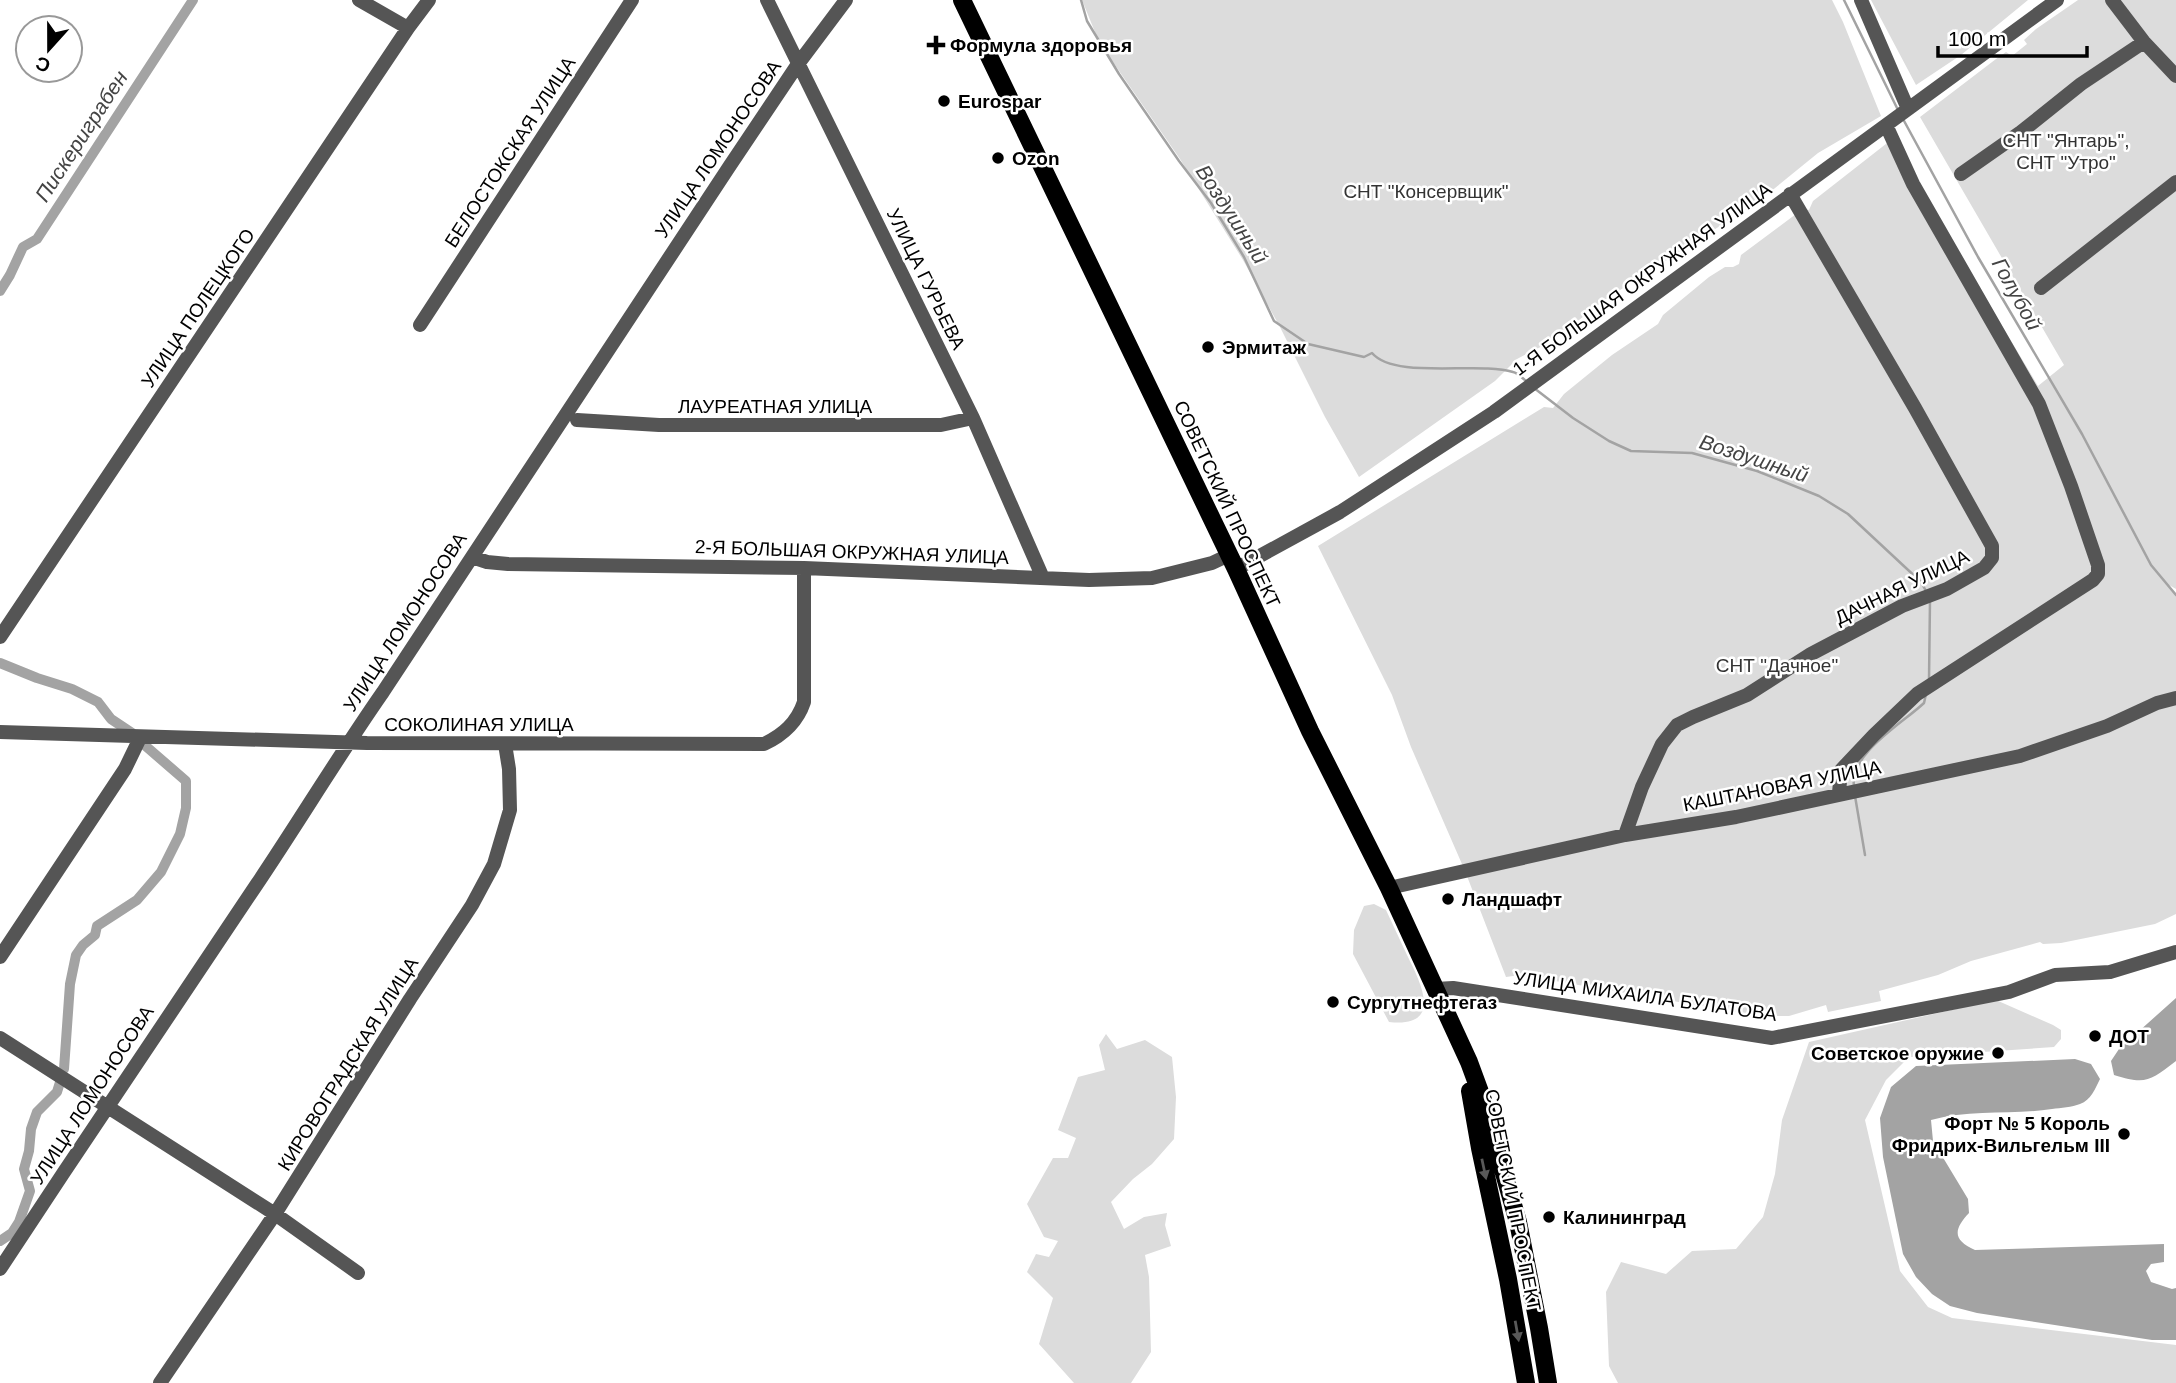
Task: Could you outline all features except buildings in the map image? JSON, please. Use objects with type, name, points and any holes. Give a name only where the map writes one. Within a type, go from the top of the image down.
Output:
[{"type":"main road","name":"СОВЕТСКИЙ ПРОСПЕКТ","points":[[962,0],[1232,562],[1310,732],[1389,888],[1453,1027],[1483,1100],[1518,1222],[1548,1383]]},
{"type":"main road","name":"СОВЕТСКИЙ ПРОСПЕКТ","points":[[1453,1027],[1465,1063],[1526,1383]]},
{"type":"main road","points":[[1539,1328],[1554,1383]]},
{"type":"street","points":[[359,0],[408,28]]},
{"type":"street","name":"УЛИЦА ПОЛЕЦКОГО","points":[[0,637],[429,0]]},
{"type":"street","name":"БЕЛОСТОКСКАЯ УЛИЦА","points":[[420,325],[632,0]]},
{"type":"street","name":"УЛИЦА ГУРЬЕВА","points":[[767,0],[973,418],[1043,578]]},
{"type":"street","name":"УЛИЦА ЛОМОНОСОВА","points":[[0,1269],[798,64],[846,0]]},
{"type":"street","points":[[1861,0],[1908,108]]},
{"type":"street","name":"1-Я БОЛЬШАЯ ОКРУЖНАЯ УЛИЦА","points":[[1232,562],[1340,512],[1434,453],[1494,412],[2057,0]]},
{"type":"street","points":[[2112,0],[2144,42],[2176,76]]},
{"type":"street","points":[[1961,174],[2021,132],[2081,84],[2144,42]]},
{"type":"street","points":[[2163,62],[2176,52]]},
{"type":"street","points":[[1839,793],[1841,771],[1916,695],[2093,580],[2098,574],[2098,565],[2071,486],[2039,404],[1920,196],[1889,122]]},
{"type":"street","points":[[2041,288],[2176,182]]},
{"type":"street","name":"ДАЧНАЯ УЛИЦА","points":[[1625,835],[1642,787],[1662,744],[1677,725],[1747,695],[1811,654],[1902,606],[1947,589],[1984,568],[1992,558],[1992,546],[1790,194]]},
{"type":"street","name":"ЛАУРЕАТНАЯ УЛИЦА","points":[[577,420],[659,425],[941,425],[973,418]]},
{"type":"street","name":"2-Я БОЛЬШАЯ ОКРУЖНАЯ УЛИЦА","points":[[472,557],[508,564],[804,568],[1089,580],[1152,578],[1212,563],[1232,562]]},
{"type":"street","name":"СОКОЛИНАЯ УЛИЦА","points":[[0,733],[348,742],[764,744],[790,727],[800,715],[804,702],[804,568]]},
{"type":"street","name":"КАШТАНОВАЯ УЛИЦА","points":[[1389,888],[1625,835],[1736,817],[1839,793],[2020,757],[2176,698]]},
{"type":"street","points":[[0,957],[125,769],[140,737]]},
{"type":"street","name":"КИРОВОГРАДСКАЯ УЛИЦА","points":[[160,1383],[275,1214],[472,905],[494,864],[510,810],[509,769],[505,744]]},
{"type":"street","name":"УЛИЦА МИХАИЛА БУЛАТОВА","points":[[1436,989],[1453,988],[1772,1038],[2010,992],[2055,975],[2110,972],[2176,952]]},
{"type":"street","points":[[0,1038],[275,1214],[358,1273]]},
{"type":"green space","name":"СНТ \"Консервщик\"","points":[[1082,0],[1832,0],[1881,116],[1818,153],[1759,201],[1606,299],[1552,341],[1517,359],[1495,381],[1359,477],[1243,260],[1180,159],[1099,42]]},
{"type":"green space","points":[[1871,0],[2028,0],[1961,55],[1916,85]]},
{"type":"green space","name":"СНТ \"Дачное\"","points":[[2078,0],[2176,0],[2176,589],[2169,585],[2176,595],[2176,914],[2155,924],[2061,943],[2040,942],[1971,961],[1938,975],[1879,991],[1881,1001],[1828,1012],[1826,1005],[1789,1016],[1761,1016],[1520,975],[1506,977],[1392,695],[1318,546],[1544,407],[1553,408],[1564,394],[1612,355],[1658,324],[1663,315],[1709,277],[1725,267],[1739,264],[1741,255],[1800,211],[1809,210],[1813,201],[1891,140],[2038,386],[2064,365],[1920,117],[2006,52],[2012,56],[2027,44],[2024,40],[2036,29]]},
{"type":"green space","points":[[1374,904],[1386,910],[1422,990],[1423,1011],[1417,1018],[1406,1022],[1389,1022],[1353,954],[1354,930],[1364,906]]},
{"type":"green space","points":[[1996,1000],[2053,1025],[2061,1030],[2061,1039],[2054,1047],[1909,1057],[1886,1080],[1865,1120],[1900,1271],[1928,1307],[1952,1318],[2176,1345],[2176,1383],[1618,1383],[1609,1366],[1606,1292],[1621,1262],[1666,1274],[1692,1251],[1736,1249],[1763,1217],[1775,1174],[1782,1120],[1809,1042]]},
{"type":"green space","points":[[1106,1034],[1117,1049],[1145,1040],[1172,1057],[1176,1097],[1174,1139],[1152,1164],[1111,1202],[1124,1229],[1144,1217],[1167,1213],[1165,1225],[1171,1246],[1145,1255],[1149,1277],[1151,1352],[1131,1383],[1074,1383],[1039,1344],[1053,1298],[1027,1272],[1036,1254],[1049,1257],[1058,1241],[1044,1237],[1027,1204],[1053,1158],[1068,1158],[1076,1138],[1058,1130],[1078,1077],[1105,1070],[1099,1045]]},
{"type":"shaded area","points":[[2176,998],[2176,1061],[2147,1079],[2134,1080],[2114,1075],[2111,1061],[2119,1049]]},
{"type":"shaded area","points":[[2075,1059],[2091,1064],[2100,1079],[2090,1097],[2080,1104],[2037,1111],[1961,1114],[1931,1120],[1933,1141],[1968,1199],[1969,1213],[1958,1230],[1959,1238],[1975,1250],[2164,1244],[2164,1262],[2151,1264],[2146,1271],[2151,1282],[2176,1288],[2176,1340],[2152,1340],[1977,1313],[1950,1306],[1932,1294],[1916,1277],[1903,1254],[1883,1157],[1880,1118],[1891,1087],[1916,1066]]},
{"type":"waterway","name":"Пискериграбен","points":[[0,291],[23,247],[37,239],[193,0]]},
{"type":"waterway","name":"Воздушный","points":[[1081,0],[1087,21],[1119,74],[1211,203],[1244,257],[1274,321],[1308,344],[1364,357],[1372,353],[1383,361],[1399,366],[1498,369],[1515,373],[1526,381]]},
{"type":"waterway","name":"Голубой","points":[[1844,0],[1898,110]]},
{"type":"waterway","name":"Голубой","points":[[1903,119],[1978,257],[2082,434],[2151,565],[2176,595]]},
{"type":"waterway","name":"Воздушный","points":[[1534,388],[1573,418],[1609,441],[1631,451],[1692,453],[1757,471],[1819,496],[1848,514],[1921,582],[1926,591]]},
{"type":"waterway","name":"Воздушный","points":[[1929,680],[1930,600]]},
{"type":"waterway","name":"Пискериграбен","points":[[0,663],[72,689],[98,702],[111,719],[132,733]]},
{"type":"waterway","name":"Воздушный","points":[[1854,786],[1855,774],[1868,751],[1924,703],[1926,694]]},
{"type":"waterway","name":"Пискериграбен","points":[[64,1069],[70,984],[76,955],[95,935],[97,926],[137,900],[161,872],[180,834],[186,808],[186,781],[141,742]]},
{"type":"waterway","name":"Воздушный","points":[[1855,796],[1865,855]]},
{"type":"waterway","name":"Пискериграбен","points":[[0,1241],[12,1233],[19,1222],[30,1191],[24,1169],[31,1129],[37,1112],[57,1092],[61,1079]]},
{"type":"place","name":"Формула здоровья","points":[[936,45]]},
{"type":"place","name":"Eurospar","points":[[944,101]]},
{"type":"place","name":"Ozon","points":[[998,158]]},
{"type":"place","name":"Эрмитаж","points":[[1208,347]]},
{"type":"place","name":"Ландшафт","points":[[1448,899]]},
{"type":"place","name":"Сургутнефтегаз","points":[[1333,1002]]},
{"type":"place","name":"ДОТ","points":[[2095,1036]]},
{"type":"place","name":"Советское оружие","points":[[1998,1053]]},
{"type":"place","name":"Форт № 5 Король Фридрих-Вильгельм III","points":[[2124,1134]]},
{"type":"place","name":"Калининград","points":[[1549,1217]]},
{"type":"park label","name":"СНТ \"Янтарь\", СНТ \"Утро\"","points":[[2066,151]]}]
